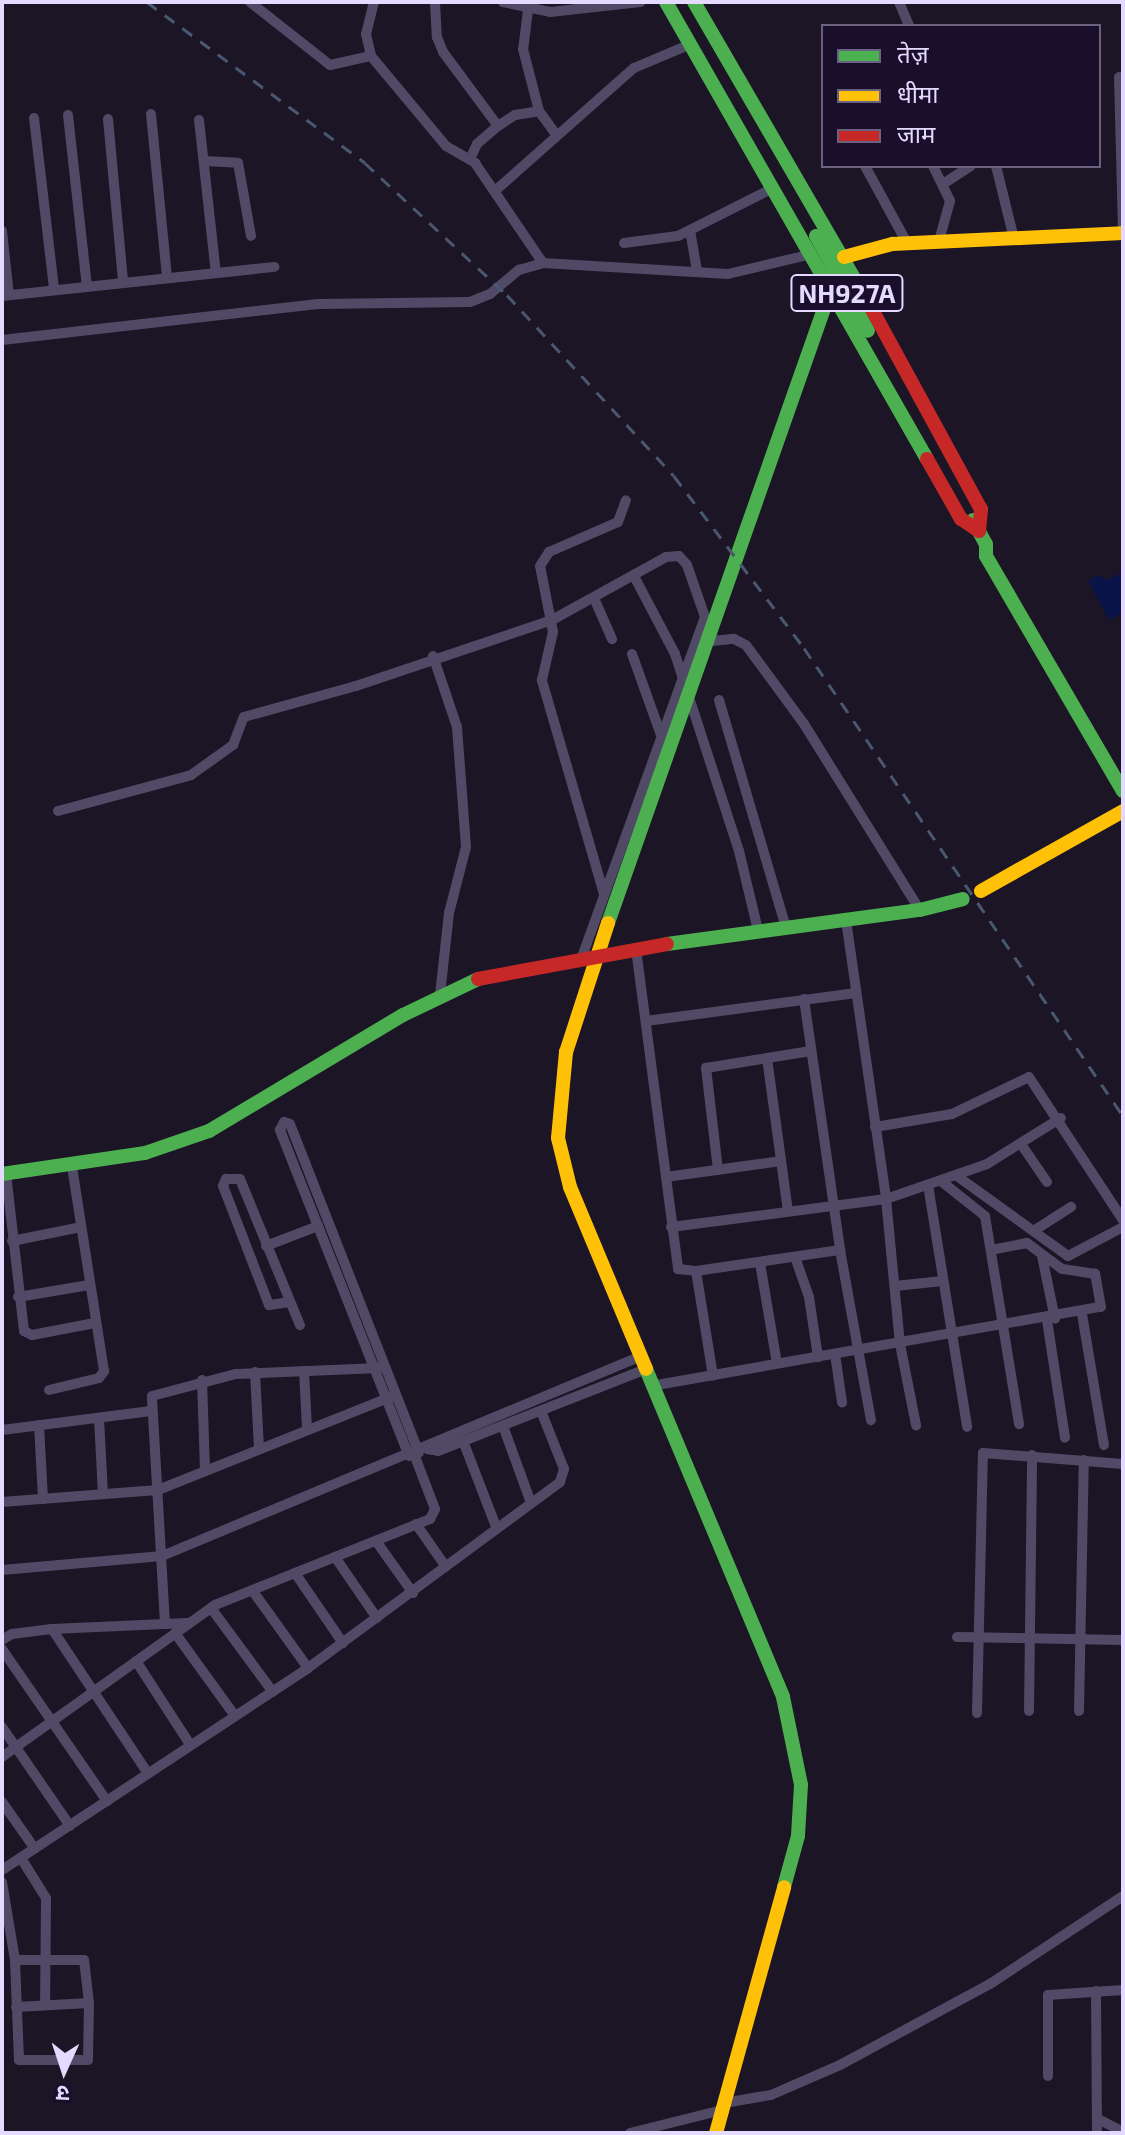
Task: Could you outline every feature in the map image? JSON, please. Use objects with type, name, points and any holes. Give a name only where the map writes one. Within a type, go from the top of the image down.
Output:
[{"type":"main road","points":[[666,2],[961,519],[979,531],[981,509],[844,257],[694,2]]},
{"type":"main road","name":"NH927A","points":[[681,2],[979,531],[986,556],[1123,791]]},
{"type":"main road","points":[[844,257],[907,243],[1123,233]]},
{"type":"main road","points":[[716,2133],[798,1836],[801,1785],[795,1744],[783,1697],[570,1187],[558,1138],[566,1052],[590,955],[602,939],[837,275]]},
{"type":"main road","name":"NH927A","points":[[979,531],[997,549],[1123,769]]},
{"type":"main road","points":[[981,891],[1123,811]]},
{"type":"main road","points":[[4,1174],[145,1153],[209,1131],[440,995],[482,977],[590,955],[920,910],[963,899]]},
{"type":"street","points":[[250,2],[330,65],[371,56]]},
{"type":"street","points":[[374,2],[366,34],[371,56],[446,146],[470,159],[496,190],[543,263]]},
{"type":"street","points":[[435,2],[437,37],[443,52],[498,126]]},
{"type":"street","points":[[503,2],[528,10],[640,2]]},
{"type":"street","points":[[899,2],[908,24]]},
{"type":"street","points":[[528,10],[522,40],[539,111],[556,134]]},
{"type":"street","points":[[496,190],[634,68],[691,44]]},
{"type":"street","points":[[1119,77],[1123,233]]},
{"type":"street","points":[[470,159],[477,144],[498,126],[515,115],[539,111]]},
{"type":"street","points":[[151,114],[167,277]]},
{"type":"street","points":[[68,115],[87,286]]},
{"type":"street","points":[[34,118],[54,289]]},
{"type":"street","points":[[108,119],[123,282]]},
{"type":"street","points":[[199,120],[216,273]]},
{"type":"street","points":[[204,161],[238,163],[251,236]]},
{"type":"street","points":[[866,168],[907,243]]},
{"type":"street","points":[[934,168],[950,207],[939,241]]},
{"type":"street","points":[[943,184],[968,168]]},
{"type":"street","points":[[996,168],[1014,239]]},
{"type":"street","points":[[624,243],[662,240],[690,230],[771,189]]},
{"type":"street","points":[[690,230],[697,271]]},
{"type":"street","points":[[2,231],[5,295],[274,267]]},
{"type":"street","points":[[2,340],[318,304],[470,302],[490,294],[519,270],[543,263],[740,273],[808,255]]},
{"type":"street","points":[[604,895],[542,680],[552,620],[541,579],[544,556],[618,522],[626,500]]},
{"type":"street","points":[[58,811],[191,775],[233,745],[244,717],[356,686],[433,656],[552,620],[635,578],[666,557],[684,559],[705,612],[684,680],[604,895],[590,955]]},
{"type":"street","points":[[635,578],[684,680],[739,851],[758,930]]},
{"type":"street","points":[[594,598],[612,639]]},
{"type":"street","points":[[697,643],[734,639],[746,645],[804,724],[920,910]]},
{"type":"street","points":[[632,654],[662,738]]},
{"type":"street","points":[[433,656],[457,727],[466,847],[449,913],[440,995]]},
{"type":"street","points":[[719,700],[786,927]]},
{"type":"street","points":[[846,920],[886,1199],[900,1344],[916,1425]]},
{"type":"street","points":[[636,949],[676,1265],[681,1271],[696,1271],[840,1250]]},
{"type":"street","points":[[646,1021],[856,993]]},
{"type":"street","points":[[804,999],[840,1250],[871,1420]]},
{"type":"street","points":[[718,1170],[704,1071],[811,1051]]},
{"type":"street","points":[[767,1058],[788,1212]]},
{"type":"street","points":[[875,1127],[952,1114],[1025,1077],[1034,1079],[1123,1220]]},
{"type":"street","points":[[671,1227],[886,1199],[957,1176],[1021,1144],[1061,1118]]},
{"type":"street","points":[[2,1757],[211,1608],[433,1516],[435,1509],[417,1453],[391,1397],[290,1124],[284,1122],[280,1130],[380,1368]]},
{"type":"street","points":[[1021,1144],[1047,1182]]},
{"type":"street","points":[[666,1177],[781,1161]]},
{"type":"street","points":[[49,1390],[102,1374],[72,1166]]},
{"type":"street","points":[[4,1174],[18,1297],[26,1334],[95,1323]]},
{"type":"street","points":[[957,1176],[1073,1257],[1123,1227]]},
{"type":"street","points":[[289,1302],[269,1305],[223,1186],[226,1179],[240,1179],[300,1325]]},
{"type":"street","points":[[941,1181],[983,1211],[1019,1424]]},
{"type":"street","points":[[928,1185],[967,1427]]},
{"type":"street","points":[[1035,1230],[1071,1207]]},
{"type":"street","points":[[266,1246],[318,1226]]},
{"type":"street","points":[[12,1241],[81,1227]]},
{"type":"street","points":[[651,1386],[1082,1314],[1101,1307],[1097,1277],[1067,1271],[1027,1243],[992,1250]]},
{"type":"street","points":[[1042,1256],[1065,1438]]},
{"type":"street","points":[[795,1257],[809,1297],[818,1357]]},
{"type":"street","points":[[760,1263],[777,1363]]},
{"type":"street","points":[[696,1271],[713,1376]]},
{"type":"street","points":[[895,1286],[943,1281]]},
{"type":"street","points":[[18,1297],[89,1285]]},
{"type":"street","points":[[1082,1314],[1104,1445]]},
{"type":"street","points":[[835,1354],[842,1402]]},
{"type":"street","points":[[417,1453],[438,1451],[541,1411],[641,1363]]},
{"type":"street","points":[[2,1570],[162,1556],[417,1453],[435,1441],[641,1363]]},
{"type":"street","points":[[165,1624],[151,1411],[154,1393],[202,1380],[255,1372],[380,1368]]},
{"type":"street","points":[[304,1371],[307,1429]]},
{"type":"street","points":[[255,1372],[259,1449]]},
{"type":"street","points":[[202,1380],[205,1471]]},
{"type":"street","points":[[2,1502],[158,1490],[391,1397]]},
{"type":"street","points":[[2,1430],[151,1411]]},
{"type":"street","points":[[2,1870],[233,1713],[273,1692],[308,1668],[531,1503],[565,1474],[541,1411]]},
{"type":"street","points":[[99,1418],[103,1494]]},
{"type":"street","points":[[39,1425],[43,1499]]},
{"type":"street","points":[[503,1426],[531,1503]]},
{"type":"street","points":[[463,1441],[497,1529]]},
{"type":"street","points":[[977,1713],[981,1457],[990,1451],[1123,1464]]},
{"type":"street","points":[[1029,1711],[1032,1455]]},
{"type":"street","points":[[1079,1711],[1084,1460]]},
{"type":"street","points":[[416,1524],[446,1567]]},
{"type":"street","points":[[376,1541],[413,1593]]},
{"type":"street","points":[[335,1557],[377,1618]]},
{"type":"street","points":[[295,1573],[343,1643]]},
{"type":"street","points":[[252,1590],[308,1668]]},
{"type":"street","points":[[211,1608],[273,1692]]},
{"type":"street","points":[[2,1640],[12,1634],[52,1629],[189,1623]]},
{"type":"street","points":[[52,1629],[147,1772]]},
{"type":"street","points":[[175,1633],[233,1713]]},
{"type":"street","points":[[957,1637],[1123,1640]]},
{"type":"street","points":[[2,1649],[107,1801]]},
{"type":"street","points":[[136,1661],[189,1743]]},
{"type":"street","points":[[2,1727],[70,1826]]},
{"type":"street","points":[[2,1802],[35,1849]]},
{"type":"street","points":[[21,1858],[46,1898],[43,1958],[45,2005]]},
{"type":"street","points":[[2,1882],[15,1960],[20,2062],[85,2061],[91,2055],[84,1960],[15,1960]]},
{"type":"street","points":[[630,2133],[761,2098],[812,2079],[946,2007],[1100,1915],[1123,1896]]},
{"type":"street","points":[[1048,2076],[1048,1995],[1123,1990]]},
{"type":"street","points":[[1096,1991],[1097,2133]]},
{"type":"street","points":[[16,2007],[89,2003]]},
{"type":"street","points":[[1098,2119],[1123,2132]]},
{"type":"shaded area","points":[[1123,572],[1123,613],[1109,620],[1088,581],[1098,575],[1107,580]]},
{"type":"railway","points":[[147,2],[365,163],[507,295],[674,476],[804,648],[1123,1116]]},
{"type":"traffic: fast","points":[[666,2],[927,459]]},
{"type":"traffic: fast","points":[[694,2],[869,304]]},
{"type":"traffic: fast","points":[[816,236],[868,331]]},
{"type":"traffic: fast","points":[[608,923],[832,286]]},
{"type":"traffic: fast","points":[[973,520],[986,544],[986,556],[1123,791]]},
{"type":"traffic: fast","points":[[667,944],[920,910],[963,899]]},
{"type":"traffic: fast","points":[[2,1174],[145,1153],[209,1131],[403,1015],[478,979]]},
{"type":"traffic: fast","points":[[646,1369],[783,1697],[801,1785],[798,1836],[784,1887]]},
{"type":"traffic: slow","points":[[844,257],[892,244],[1123,233]]},
{"type":"traffic: slow","points":[[981,891],[1123,811]]},
{"type":"traffic: slow","points":[[608,923],[566,1052],[558,1138],[570,1187],[646,1369]]},
{"type":"traffic: slow","points":[[716,2133],[784,1887]]},
{"type":"traffic: jam","points":[[869,304],[981,509],[979,531],[961,519],[927,459]]},
{"type":"traffic: jam","points":[[478,979],[667,944]]}]
